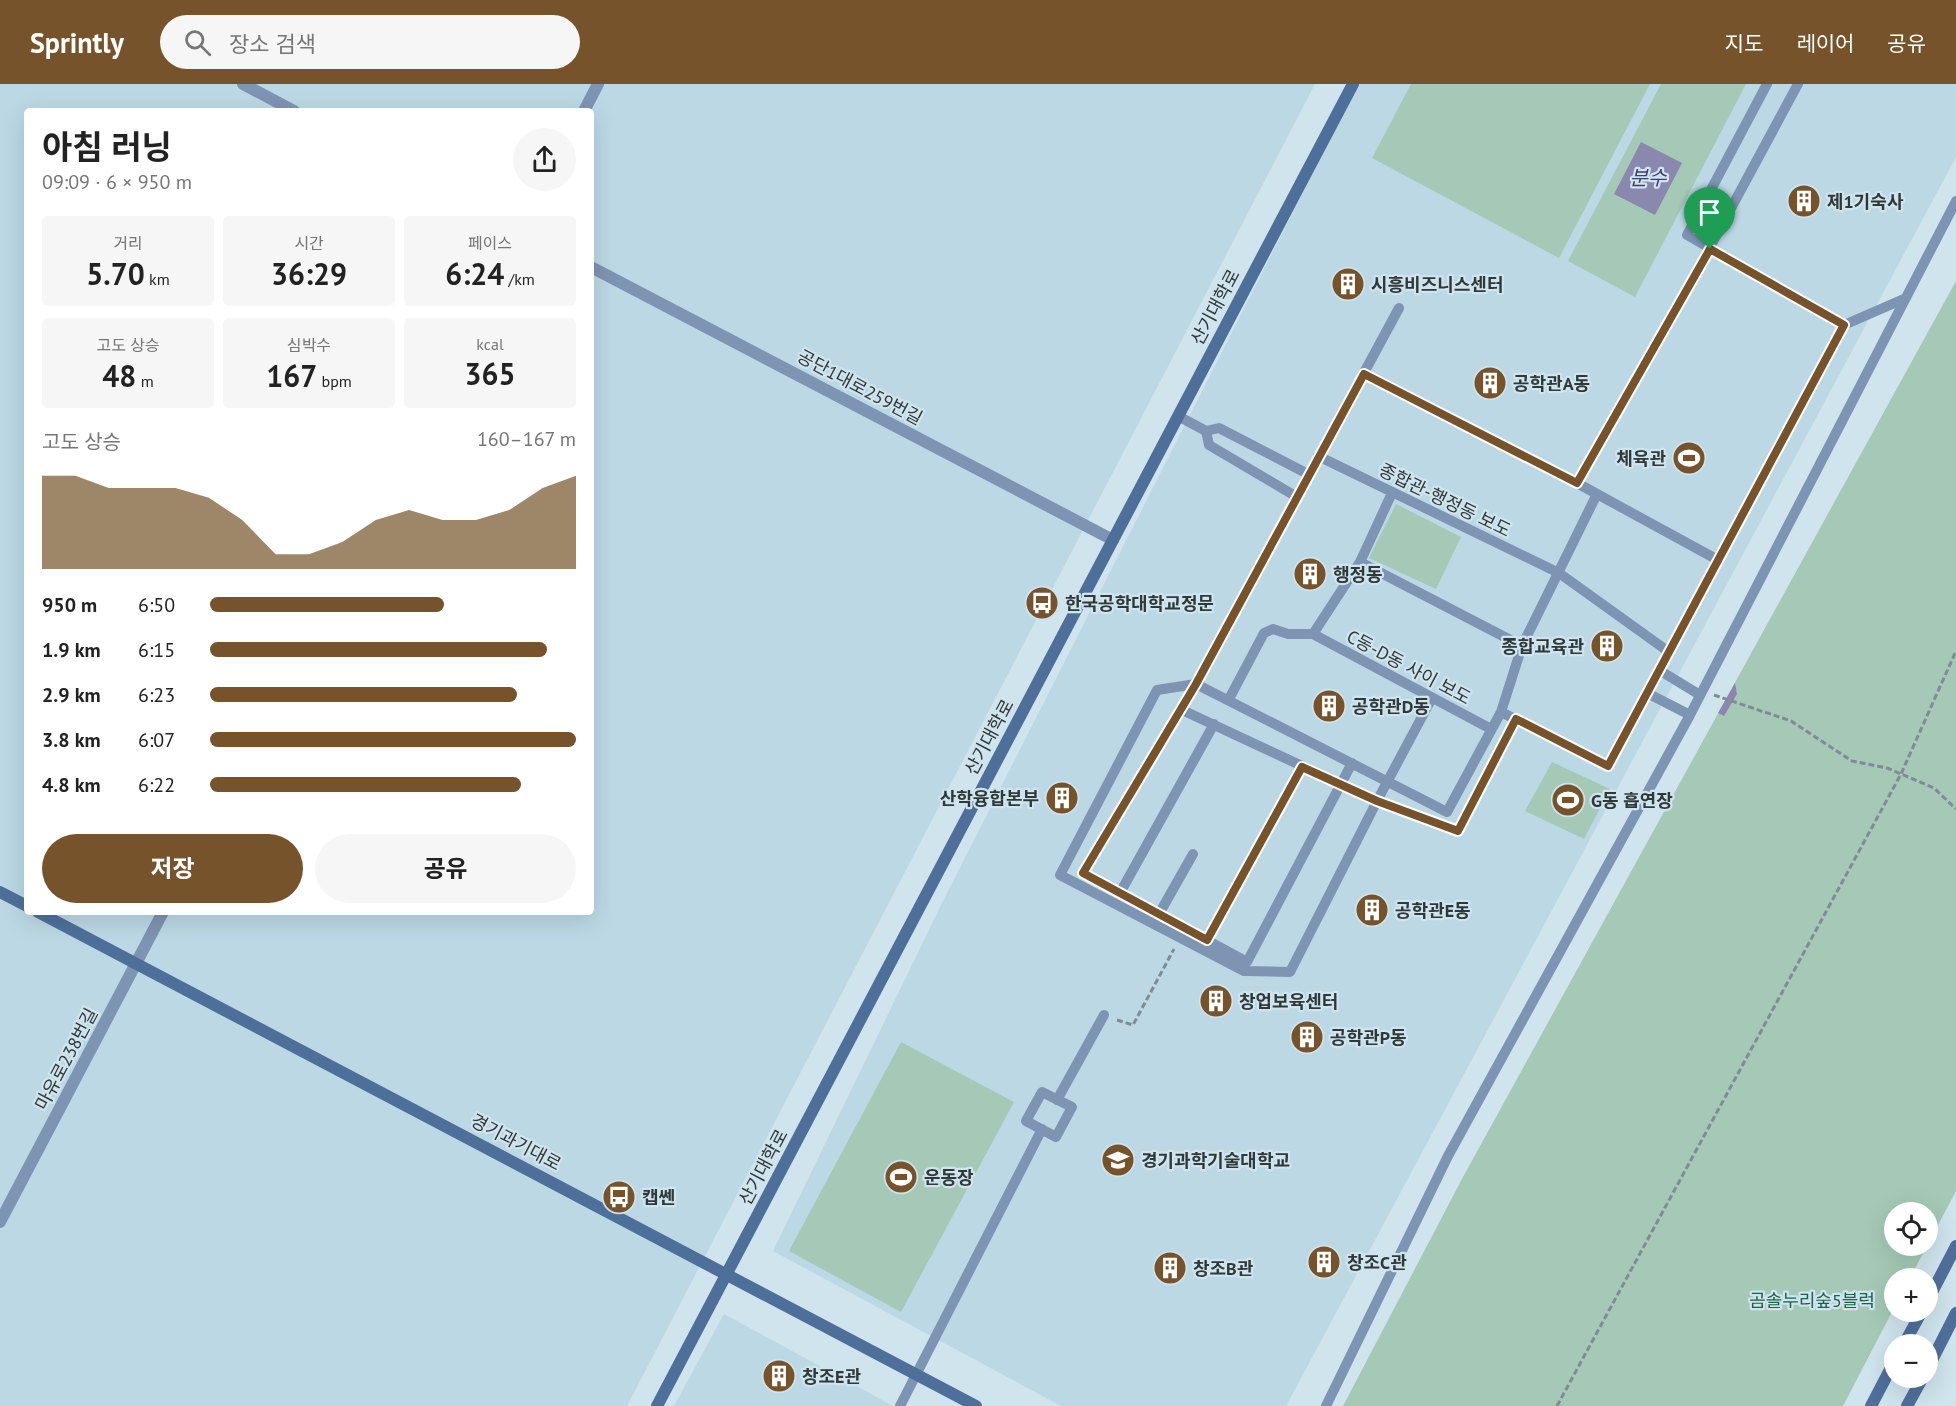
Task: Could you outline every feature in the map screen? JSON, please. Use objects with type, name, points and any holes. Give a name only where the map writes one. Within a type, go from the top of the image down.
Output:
[{"type":"street","points":[[243,84],[288,108]]},
{"type":"street","points":[[586,108],[598,84]]},
{"type":"street","name":"산기대학로","points":[[657,1406],[1353,84]]},
{"type":"street","name":"공단1대로259번길","points":[[594,269],[1113,540]]},
{"type":"street","points":[[0,892],[24,904]]},
{"type":"street","name":"경기과기대로","points":[[44,915],[976,1406]]},
{"type":"street","name":"마유로238번길","points":[[0,1222],[161,915]]},
{"type":"street","points":[[1938,1281],[1956,1246]]},
{"type":"street","points":[[1938,1348],[1956,1313]]},
{"type":"street","points":[[1871,1406],[1884,1381]]},
{"type":"street","points":[[1907,1406],[1917,1388]]},
{"type":"lane","points":[[1767,84],[1687,235],[1844,325]]},
{"type":"lane","points":[[1577,483],[1710,249],[1798,84]]},
{"type":"lane","points":[[1326,1406],[1448,1156],[1690,715],[1956,201]]},
{"type":"lane","points":[[1502,712],[1608,766],[1844,325],[1906,298]]},
{"type":"lane","points":[[1352,763],[1247,962],[1083,873],[1196,684],[1399,308]]},
{"type":"lane","points":[[1364,374],[1577,483],[1718,560]]},
{"type":"lane","points":[[1178,416],[1206,431],[1220,428],[1308,474]]},
{"type":"lane","points":[[1206,431],[1209,446],[1297,497]]},
{"type":"lane","name":"종합관-행정동 보도","points":[[1318,456],[1558,573],[1669,652]]},
{"type":"lane","points":[[1229,699],[1264,633],[1273,629],[1288,634],[1313,634],[1360,562],[1392,493]]},
{"type":"lane","points":[[1432,698],[1388,781],[1377,801],[1290,972],[1244,971],[1060,875],[1157,690],[1196,684],[1229,699],[1388,781],[1447,812],[1502,712],[1522,646],[1597,494]]},
{"type":"lane","points":[[1360,562],[1522,646]]},
{"type":"lane","name":"C동-D동 사이 보도","points":[[1313,634],[1491,729]]},
{"type":"lane","points":[[1659,670],[1700,695]]},
{"type":"lane","points":[[1647,693],[1690,715]]},
{"type":"lane","points":[[1180,709],[1340,786],[1458,831],[1516,719]]},
{"type":"lane","points":[[1120,893],[1214,724]]},
{"type":"lane","points":[[1207,940],[1302,767]]},
{"type":"lane","points":[[1159,914],[1193,854]]},
{"type":"lane","points":[[1057,1100],[1104,1015]]},
{"type":"lane","points":[[1042,1092],[1071,1107],[1056,1137],[1042,1129],[1026,1121],[1042,1092]]},
{"type":"lane","points":[[900,1406],[1042,1129]]},
{"type":"path","points":[[1557,1406],[1901,774],[1956,651]]},
{"type":"path","points":[[1721,695],[1791,721],[1852,761],[1887,768],[1934,788],[1956,810]]},
{"type":"path","points":[[1104,1015],[1133,1025],[1185,928]]},
{"type":"shaded area","points":[[0,84],[1315,84],[627,1406],[0,1406]]},
{"type":"shaded area","points":[[1358,84],[1956,84],[1956,157],[1286,1406],[1061,1406],[773,1251],[942,903]]},
{"type":"shaded area","points":[[724,1314],[893,1406],[674,1406]]},
{"type":"green space","points":[[1411,84],[1650,84],[1559,258],[1372,158]]},
{"type":"green space","points":[[1661,84],[1746,84],[1635,297],[1568,261]]},
{"type":"green space","name":"곰솔누리숲5블럭","points":[[1956,281],[1956,1191],[1938,1225],[1938,1202],[1884,1202],[1884,1256],[1921,1256],[1915,1268],[1884,1268],[1884,1322],[1887,1322],[1843,1406],[1343,1406],[1463,1177]]},
{"type":"green space","points":[[1396,504],[1461,537],[1436,589],[1369,558]]},
{"type":"green space","name":"G동 흡연장","points":[[1552,762],[1610,789],[1584,839],[1525,811]]},
{"type":"green space","name":"운동장","points":[[901,1042],[1014,1102],[901,1312],[789,1251]]},
{"type":"water","name":"분수","points":[[1641,142],[1682,163],[1655,215],[1614,194]]},
{"type":"water","points":[[1735,683],[1737,694],[1724,716],[1718,713]]},
{"type":"place","name":"제1기숙사","points":[[1804,201]]},
{"type":"place","name":"시흥비즈니스센터","points":[[1348,284]]},
{"type":"place","name":"공학관A동","points":[[1490,383]]},
{"type":"place","name":"체육관","points":[[1689,458]]},
{"type":"place","name":"행정동","points":[[1310,574]]},
{"type":"place","name":"한국공학대학교정문","points":[[1042,603]]},
{"type":"place","name":"종합교육관","points":[[1607,646]]},
{"type":"place","name":"공학관D동","points":[[1329,706]]},
{"type":"place","name":"산학융합본부","points":[[1062,798]]},
{"type":"place","name":"G동 흡연장","points":[[1568,800]]},
{"type":"place","name":"공학관E동","points":[[1372,910]]},
{"type":"place","name":"창업보육센터","points":[[1216,1001]]},
{"type":"place","name":"공학관P동","points":[[1307,1037]]},
{"type":"place","name":"경기과학기술대학교","points":[[1118,1160]]},
{"type":"place","name":"운동장","points":[[901,1177]]},
{"type":"place","name":"캡쎈","points":[[619,1197]]},
{"type":"place","name":"창조C관","points":[[1324,1262]]},
{"type":"place","name":"창조B관","points":[[1170,1268]]},
{"type":"place","name":"창조E관","points":[[779,1376]]},
{"type":"route","points":[[1710,249],[1844,325],[1608,766],[1516,719],[1458,831],[1340,786],[1302,767],[1207,940],[1083,873],[1196,684],[1364,374],[1456,419],[1577,483],[1710,249]]}]
